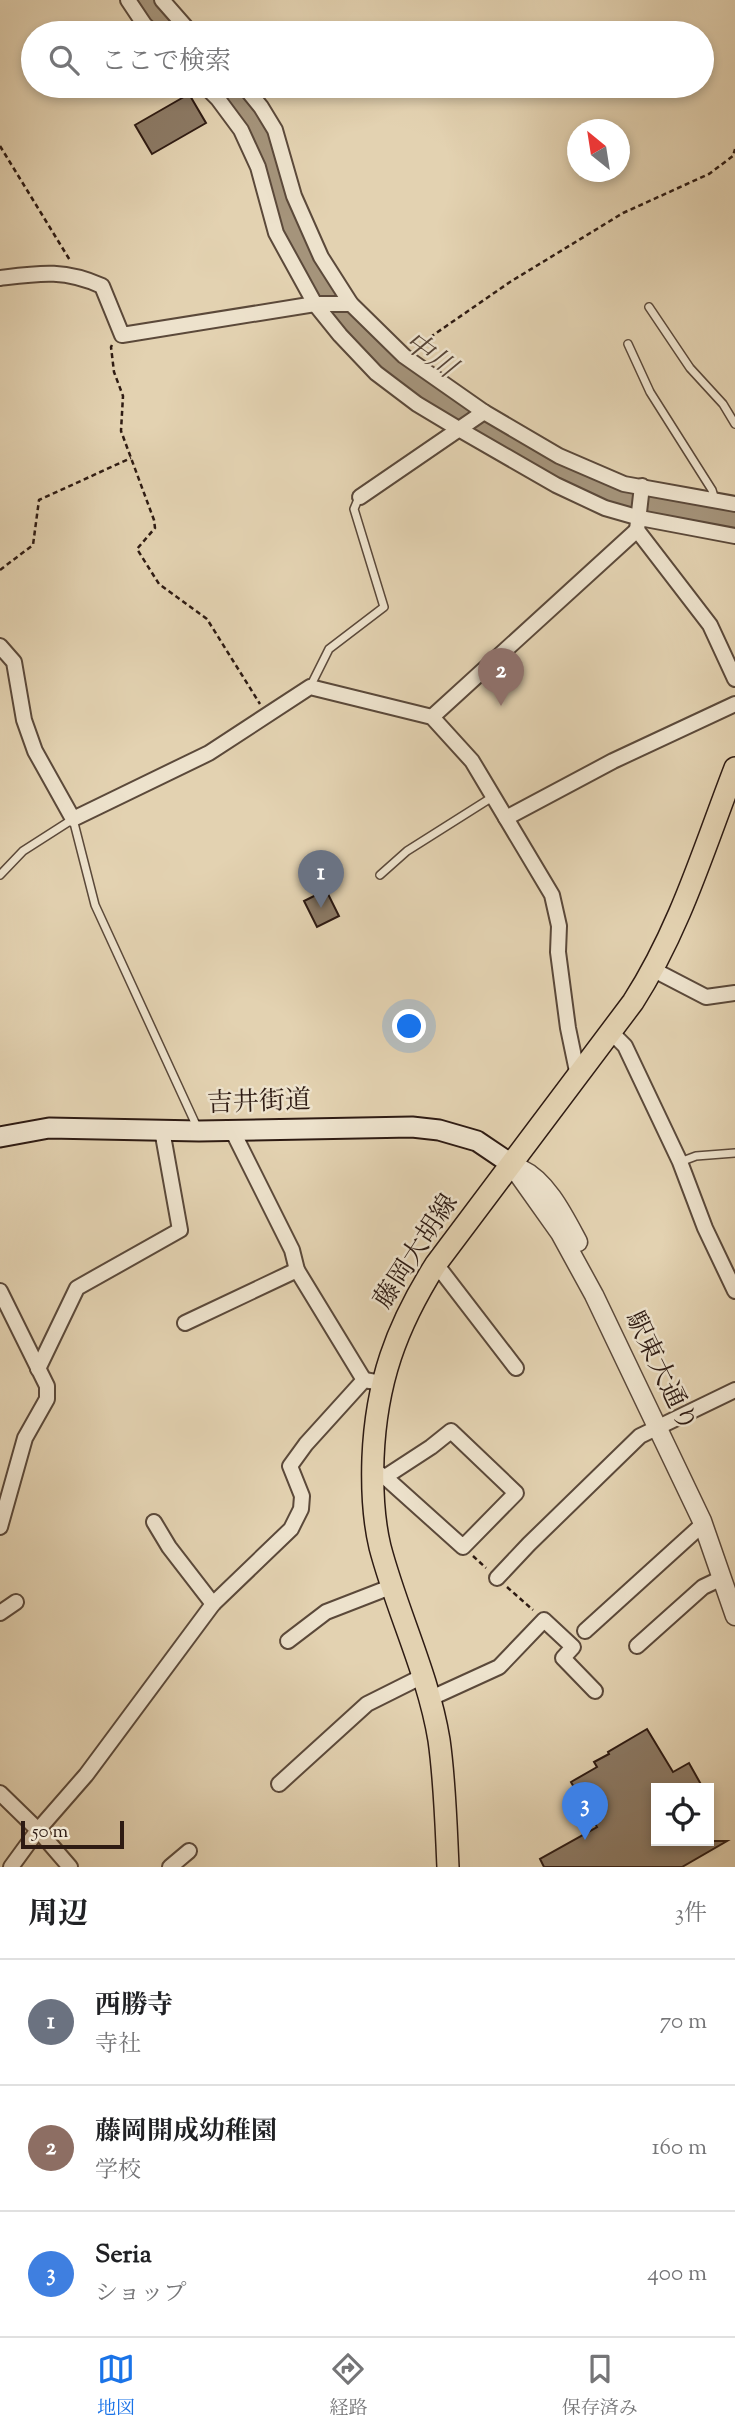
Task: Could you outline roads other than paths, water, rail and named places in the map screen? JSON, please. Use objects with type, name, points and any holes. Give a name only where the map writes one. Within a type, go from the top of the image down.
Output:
[{"type":"main road","name":"藤岡大胡線","points":[[448,1867],[439,1740],[423,1676],[380,1547],[373,1502],[379,1474],[373,1381],[436,1264],[611,1032],[654,970],[683,907],[735,768]]},
{"type":"main road","name":"吉井街道","points":[[0,1137],[49,1128],[199,1131],[412,1126],[439,1130],[477,1142],[511,1164]]},
{"type":"street","points":[[128,0],[142,21]]},
{"type":"street","points":[[162,0],[180,21]]},
{"type":"street","points":[[217,98],[241,130],[258,167],[276,233],[315,304],[376,373],[417,404],[457,428],[556,485],[638,524],[735,536]]},
{"type":"street","points":[[254,98],[275,130],[294,197],[321,257],[351,304],[404,356],[484,412],[559,456],[624,484],[735,504]]},
{"type":"street","points":[[0,278],[48,273],[80,276],[102,286],[122,335],[315,304],[351,304]]},
{"type":"street","points":[[360,496],[484,412]]},
{"type":"street","points":[[432,718],[638,524],[642,486]]},
{"type":"street","points":[[638,524],[710,625],[735,679]]},
{"type":"street","points":[[0,646],[14,662],[24,720],[35,751],[73,819],[209,753],[310,687],[432,718],[472,761],[552,895],[559,926],[558,952],[568,1028],[578,1076]]},
{"type":"street","points":[[506,818],[613,761],[735,705]]},
{"type":"street","points":[[654,970],[706,997],[735,993]]},
{"type":"street","points":[[611,1032],[625,1046],[680,1162],[705,1228],[735,1291]]},
{"type":"street","points":[[38,1369],[77,1288],[180,1230],[162,1130]]},
{"type":"street","points":[[11,1867],[38,1830],[86,1775],[213,1604],[291,1529],[301,1509],[302,1496],[290,1466],[306,1444],[373,1381],[297,1270],[292,1250],[232,1130]]},
{"type":"street","points":[[511,1164],[534,1175],[565,1218],[605,1293],[663,1425],[713,1517],[728,1579],[703,1587],[637,1646]]},
{"type":"street","points":[[436,1264],[516,1368]]},
{"type":"street","points":[[185,1323],[297,1270]]},
{"type":"street","points":[[0,1291],[47,1386],[47,1399],[24,1438],[0,1527]]},
{"type":"street","points":[[497,1578],[528,1544],[640,1436],[735,1390]]},
{"type":"street","name":"駅東大通り","points":[[663,1425],[728,1579],[735,1616]]},
{"type":"street","points":[[451,1431],[516,1493],[463,1547],[379,1474],[431,1447],[451,1431]]},
{"type":"street","points":[[154,1522],[169,1547],[213,1604]]},
{"type":"street","points":[[585,1631],[704,1524]]},
{"type":"street","points":[[288,1641],[326,1612],[393,1586]]},
{"type":"street","points":[[0,1613],[16,1602]]},
{"type":"street","points":[[429,1699],[499,1667],[544,1620],[573,1647],[563,1658],[595,1691]]},
{"type":"street","points":[[279,1784],[367,1703],[423,1676]]},
{"type":"street","points":[[0,1793],[38,1830],[70,1867]]},
{"type":"street","points":[[170,1867],[189,1851]]},
{"type":"lane","points":[[649,307],[690,368],[723,404],[735,424]]},
{"type":"lane","points":[[628,344],[650,392],[712,490],[715,500]]},
{"type":"lane","points":[[310,687],[329,649],[384,607],[354,509],[360,496]]},
{"type":"lane","points":[[380,875],[407,851],[494,796]]},
{"type":"lane","points":[[0,875],[23,850],[73,819],[95,905],[199,1131]]},
{"type":"lane","points":[[680,1162],[696,1156],[735,1153]]},
{"type":"waterway","name":"中川","points":[[148,0],[160,21]]},
{"type":"waterway","name":"中川","points":[[238,98],[248,112],[302,251],[342,321],[381,360],[422,392],[524,453],[581,483],[674,509],[735,521]]},
{"type":"place","name":"藤岡開成幼稚園","points":[[501,706]]},
{"type":"place","name":"西勝寺","points":[[321,908]]},
{"type":"place","name":"Seria","points":[[585,1840]]}]
